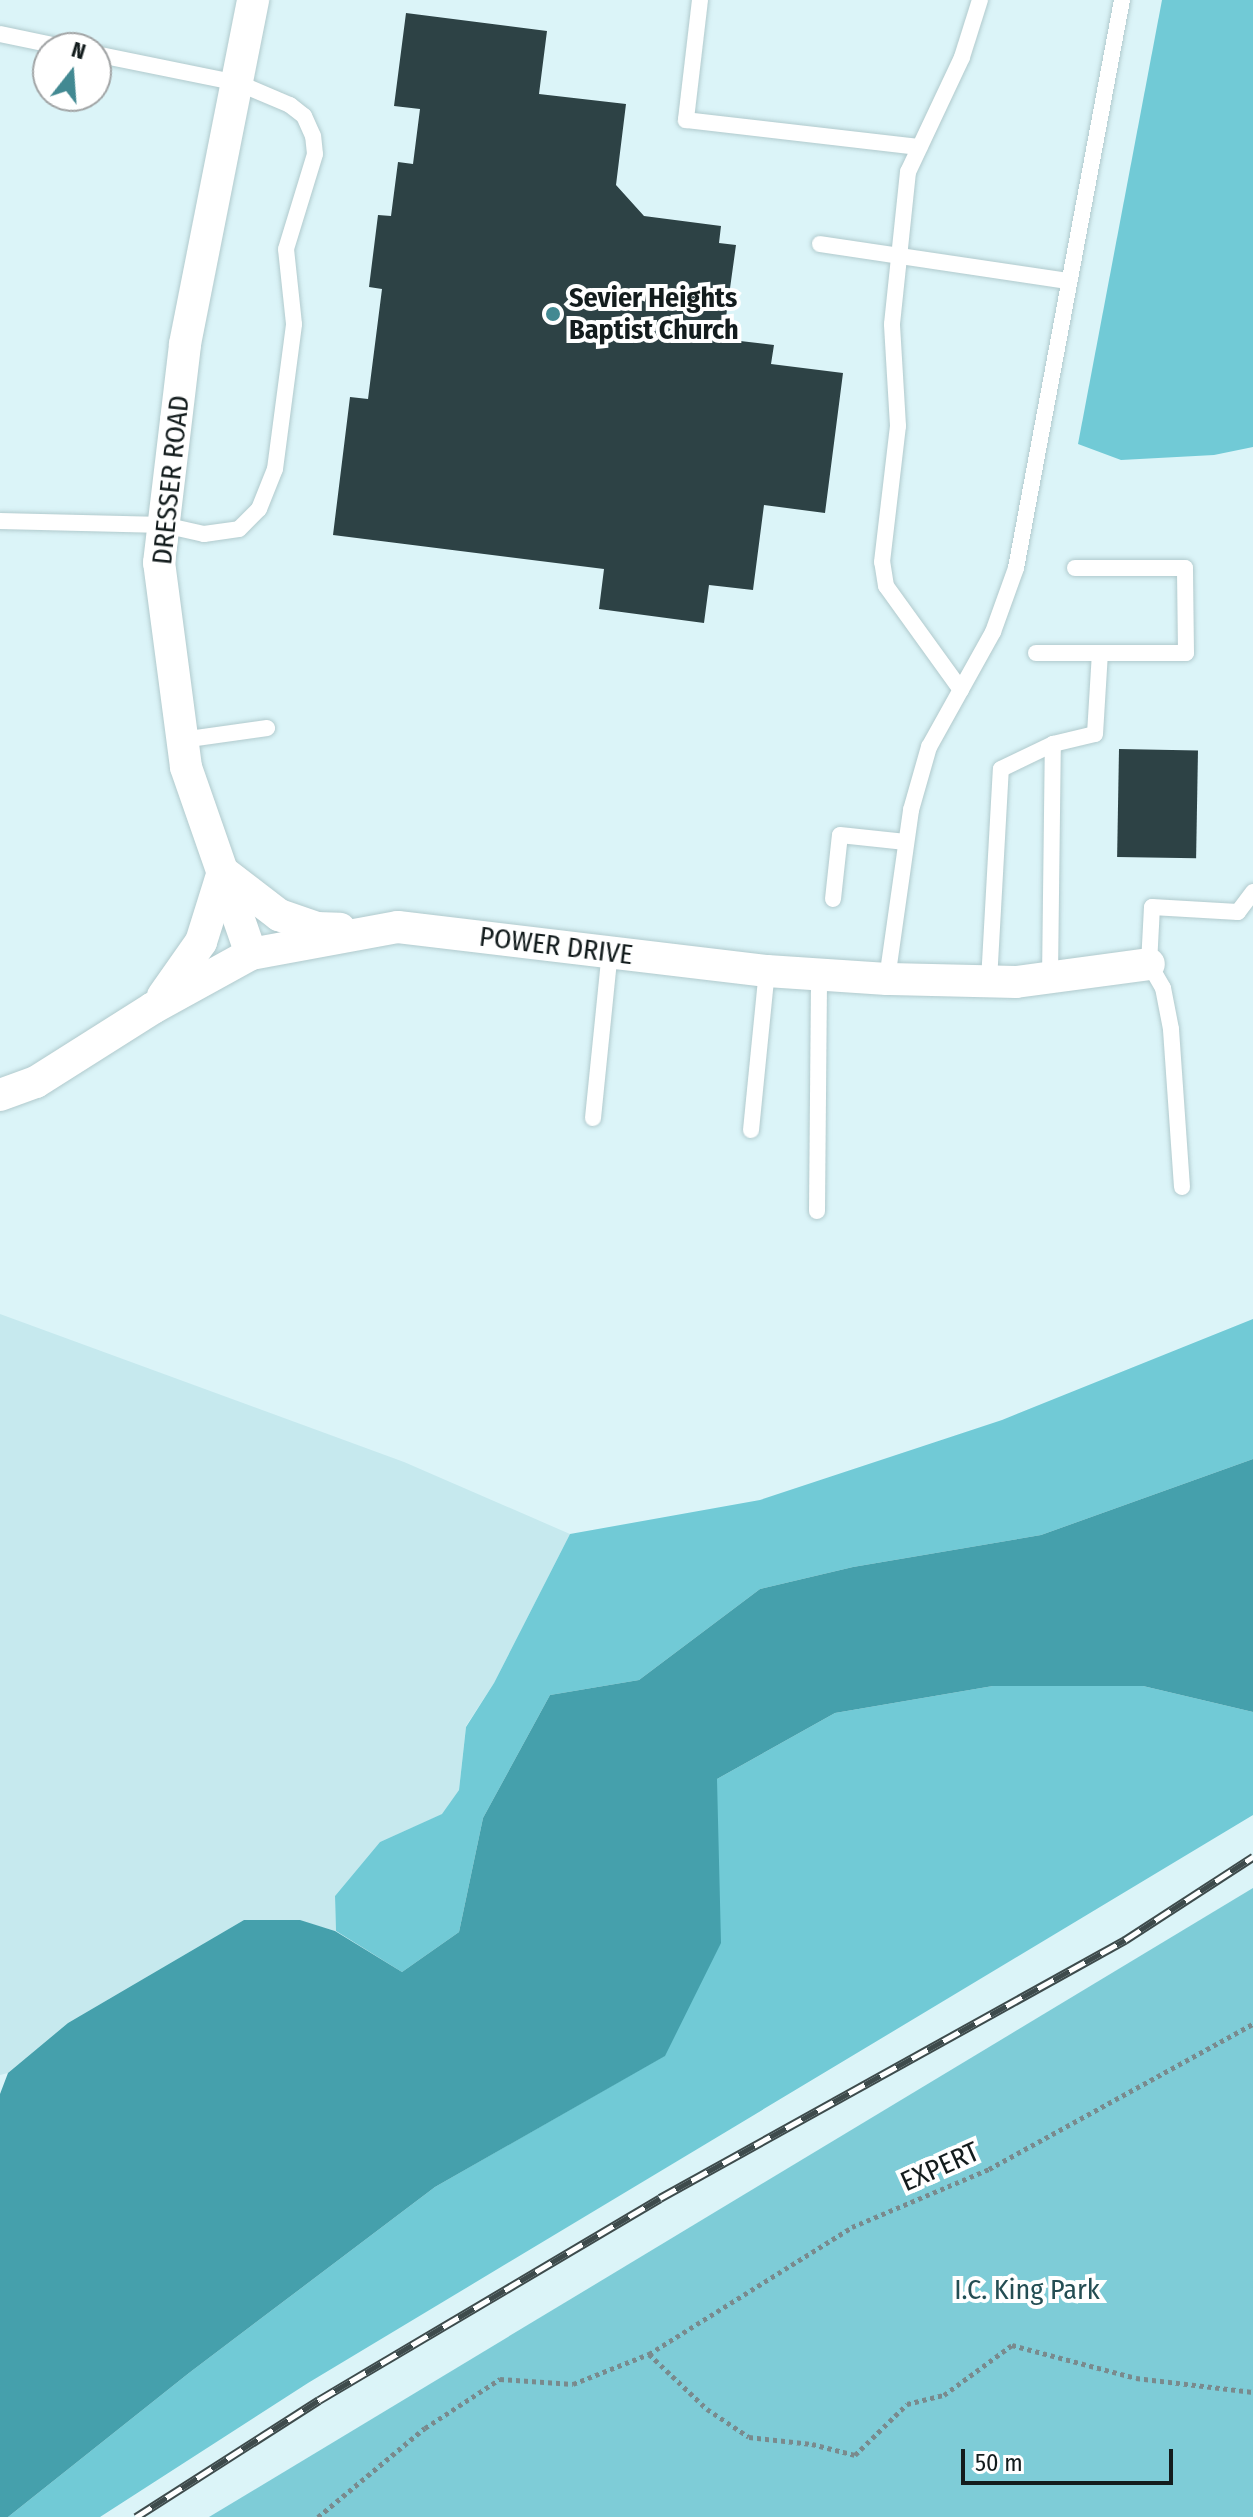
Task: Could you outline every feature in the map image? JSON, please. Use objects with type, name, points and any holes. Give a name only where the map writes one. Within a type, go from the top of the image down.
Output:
[{"type":"street","name":"DRESSER ROAD","points":[[251,954],[186,767],[159,563],[185,344],[253,0]]},
{"type":"street","points":[[153,1008],[201,942],[223,872],[256,900],[299,923],[371,932]]},
{"type":"street","name":"POWER DRIVE","points":[[0,1095],[36,1082],[153,1008],[251,954],[398,927],[767,971],[887,979],[989,981],[1050,977],[1149,964]]},
{"type":"lane","points":[[700,0],[686,120],[919,147]]},
{"type":"lane","points":[[961,690],[886,586],[882,562],[898,426],[892,324],[908,172],[962,57],[980,0]]},
{"type":"lane","points":[[887,979],[911,810],[929,747],[993,632],[1016,568],[1122,0]]},
{"type":"lane","points":[[0,34],[32,41]]},
{"type":"lane","points":[[0,521],[164,525],[204,534],[239,529],[259,509],[275,469],[294,324],[286,249],[315,154],[313,136],[304,116],[290,105],[238,83],[112,57]]},
{"type":"lane","points":[[820,244],[1068,281]]},
{"type":"lane","points":[[1036,653],[1186,653],[1185,568],[1075,568]]},
{"type":"lane","points":[[989,981],[1001,769],[1053,744],[1095,734],[1100,653]]},
{"type":"lane","points":[[182,740],[267,728]]},
{"type":"lane","points":[[1050,977],[1053,744]]},
{"type":"lane","points":[[833,899],[840,835],[906,842]]},
{"type":"lane","points":[[1182,1187],[1171,1029],[1163,988],[1149,964],[1152,907],[1238,912],[1253,892]]},
{"type":"lane","points":[[593,1118],[610,952]]},
{"type":"lane","points":[[751,1130],[767,971]]},
{"type":"lane","points":[[817,1211],[819,974]]},
{"type":"path","name":"EXPERT","points":[[318,2517],[425,2428],[500,2379],[573,2384],[649,2354],[852,2227],[989,2169],[1253,2024]]},
{"type":"path","points":[[649,2354],[707,2409],[749,2437],[812,2444],[855,2455],[907,2404],[944,2395],[1012,2345],[1136,2378],[1253,2392]]},
{"type":"shaded area","points":[[1162,0],[1253,0],[1253,447],[1214,455],[1121,460],[1078,444]]},
{"type":"shaded area","points":[[0,1314],[404,1462],[570,1534],[494,1683],[466,1726],[459,1790],[443,1814],[380,1842],[335,1896],[336,1931],[300,1921],[244,1920],[68,2023],[8,2073],[0,2075]]},
{"type":"shaded area","points":[[1253,1319],[1253,1459],[1041,1535],[853,1567],[760,1589],[639,1680],[550,1695],[483,1818],[459,1932],[402,1972],[336,1931],[335,1896],[380,1842],[442,1814],[459,1790],[466,1727],[494,1683],[570,1534],[760,1500],[1002,1420]]},
{"type":"shaded area","points":[[1253,1459],[1253,1712],[1143,1686],[993,1686],[835,1713],[717,1779],[721,1943],[665,2056],[435,2187],[189,2373],[8,2517],[0,2517],[0,2094],[8,2073],[68,2023],[244,1920],[300,1920],[335,1931],[402,1972],[459,1932],[483,1818],[550,1695],[639,1680],[760,1589],[853,1567],[1041,1535]]},
{"type":"shaded area","points":[[993,1686],[1143,1686],[1253,1712],[1253,1815],[308,2383],[100,2517],[8,2517],[189,2373],[435,2187],[664,2056],[717,1835],[717,1779],[835,1713]]},
{"type":"green space","name":"I.C. King Park","points":[[1253,1888],[1253,2517],[209,2517]]},
{"type":"building","name":"Sevier Heights Baptist Church","points":[[406,13],[547,31],[539,94],[626,104],[616,185],[644,216],[721,226],[719,243],[736,245],[723,339],[774,345],[771,364],[843,373],[825,513],[764,505],[753,590],[709,585],[704,623],[599,609],[604,569],[333,535],[350,397],[368,399],[382,289],[369,287],[378,215],[391,216],[398,162],[413,164],[420,109],[394,106]]},
{"type":"building","points":[[1119,749],[1198,750],[1196,858],[1117,857]]},
{"type":"railway","points":[[136,2517],[319,2400],[660,2198],[1125,1940],[1253,1857]]},
{"type":"place","name":"Sevier Heights Baptist Church","points":[[553,314]]}]
